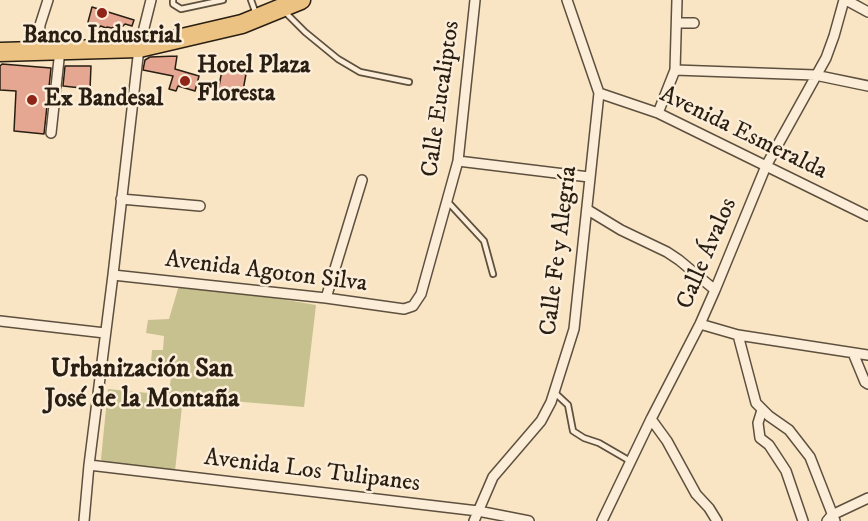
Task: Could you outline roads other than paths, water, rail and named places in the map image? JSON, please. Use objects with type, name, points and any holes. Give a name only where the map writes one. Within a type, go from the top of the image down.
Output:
[{"type":"highway","points":[[0,52],[60,50],[172,40],[243,24],[301,0]]},
{"type":"highway","points":[[0,44],[140,44]]},
{"type":"street","points":[[38,43],[40,25],[48,0]]},
{"type":"street","points":[[84,521],[140,44],[150,0]]},
{"type":"street","name":"Calle Eucaliptos","points":[[413,306],[421,294],[458,161],[475,0]]},
{"type":"street","name":"Calle Fe y Alegría","points":[[476,518],[493,477],[541,421],[551,402],[574,329],[599,93],[567,0]]},
{"type":"street","points":[[658,112],[675,70],[677,0]]},
{"type":"street","points":[[845,0],[868,12]]},
{"type":"street","name":"Calle Ávalos","points":[[602,521],[700,324],[766,166],[826,58],[845,0]]},
{"type":"street","points":[[677,23],[694,23]]},
{"type":"street","points":[[51,133],[60,50]]},
{"type":"street","points":[[675,70],[815,75],[868,86]]},
{"type":"street","name":"Avenida Esmeralda","points":[[599,93],[658,112],[868,216]]},
{"type":"street","points":[[458,161],[589,177]]},
{"type":"street","points":[[326,298],[362,180]]},
{"type":"street","points":[[121,199],[200,206]]},
{"type":"street","points":[[588,210],[679,260],[715,290]]},
{"type":"street","name":"Avenida Agoton Silva","points":[[113,275],[326,298],[404,309],[413,306]]},
{"type":"street","points":[[0,321],[105,333]]},
{"type":"street","points":[[700,324],[738,335],[868,355]]},
{"type":"street","points":[[738,335],[756,403],[789,430],[810,457],[831,519],[868,498]]},
{"type":"street","points":[[853,353],[865,382],[868,384]]},
{"type":"street","points":[[762,410],[758,423],[760,438],[769,445],[786,471],[803,521]]},
{"type":"street","points":[[651,419],[667,441],[696,494],[717,521]]},
{"type":"street","name":"Avenida Los Tulipanes","points":[[89,465],[476,518],[529,521]]},
{"type":"lane","points":[[173,0],[173,4],[181,9],[222,0]]},
{"type":"lane","points":[[250,0],[258,18]]},
{"type":"lane","points":[[282,9],[305,32],[339,59],[360,72],[409,82]]},
{"type":"lane","points":[[447,200],[484,241],[493,274]]},
{"type":"lane","points":[[554,392],[568,405],[573,431],[630,461]]},
{"type":"place","name":"Banco Industrial","points":[[102,13]]},
{"type":"place","name":"Hotel Plaza Floresta","points":[[185,81]]},
{"type":"place","name":"Ex Bandesal","points":[[32,100]]},
{"type":"district","name":"Urbanización San José de la Montaña","points":[[142,386]]}]
